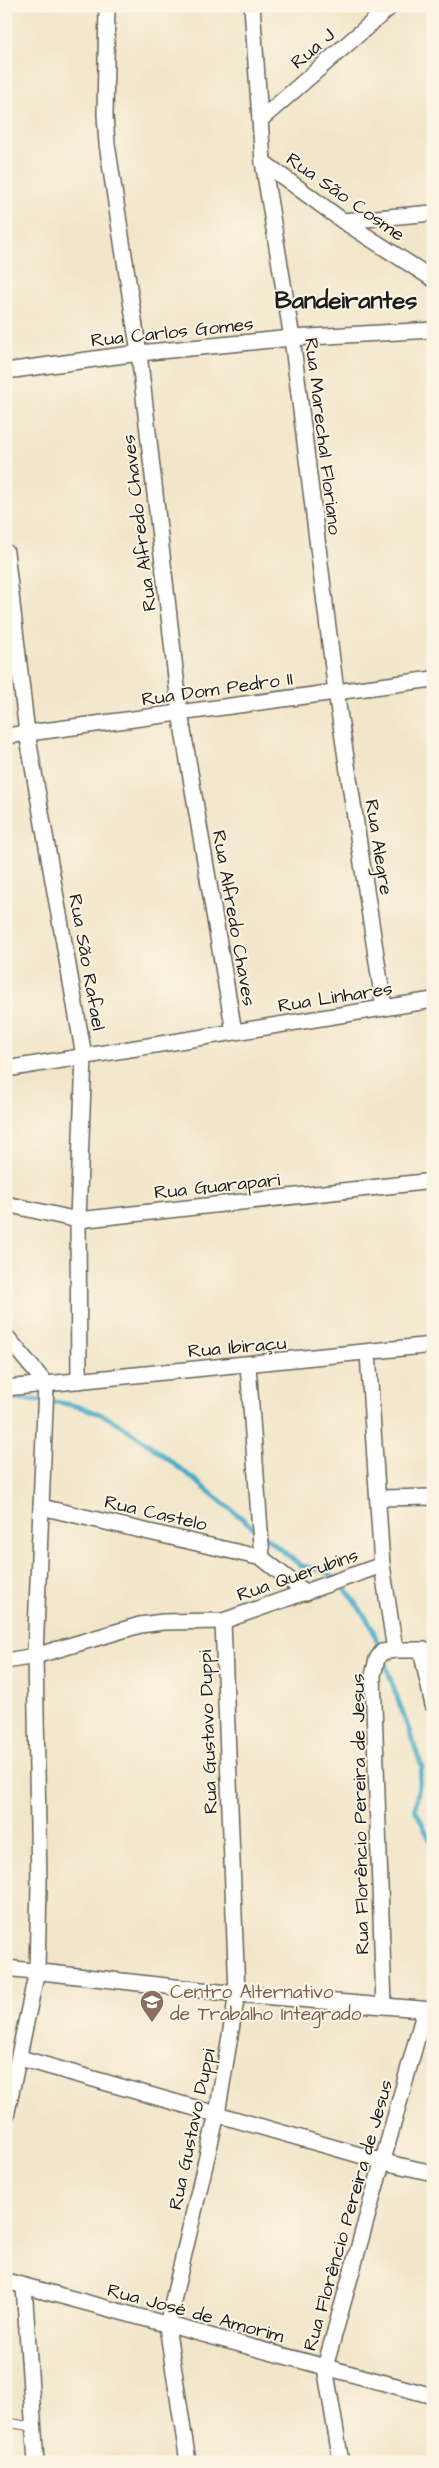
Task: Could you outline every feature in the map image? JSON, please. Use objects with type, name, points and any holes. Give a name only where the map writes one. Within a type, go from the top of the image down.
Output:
[{"type":"street","name":"Rua Alfredo Chaves","points":[[107,6],[105,115],[107,144],[139,353],[180,713],[234,1032]]},
{"type":"street","name":"Rua Marechal Floriano","points":[[252,6],[262,162],[292,338],[336,692]]},
{"type":"street","name":"Rua J","points":[[260,120],[391,6]]},
{"type":"street","name":"Rua São Cosme","points":[[262,162],[344,221],[433,279]]},
{"type":"street","points":[[344,221],[433,213]]},
{"type":"street","name":"Rua Carlos Gomes","points":[[6,371],[139,353],[292,338],[433,330]]},
{"type":"street","name":"Rua São Rafael","points":[[6,552],[28,733],[84,1056],[78,1220],[79,1381]]},
{"type":"street","name":"Rua Dom Pedro II","points":[[6,736],[433,679]]},
{"type":"street","name":"Rua Alegre","points":[[336,692],[384,1008]]},
{"type":"street","name":"Rua Linhares","points":[[6,1069],[433,1000]]},
{"type":"street","name":"Rua Guarapari","points":[[6,1204],[78,1220],[433,1181]]},
{"type":"street","points":[[6,1336],[46,1384],[35,1656],[39,1885],[37,1972],[6,2116]]},
{"type":"street","name":"Rua Ibiraçu","points":[[6,1388],[368,1354],[433,1345]]},
{"type":"street","name":"Rua Querubins","points":[[6,1661],[35,1656],[140,1624],[223,1621],[382,1565],[368,1354]]},
{"type":"street","points":[[248,1365],[262,1558],[306,1593]]},
{"type":"street","points":[[378,1498],[433,1497]]},
{"type":"street","name":"Rua Castelo","points":[[41,1507],[262,1558]]},
{"type":"street","points":[[382,1565],[389,1651],[427,1650],[433,1705]]},
{"type":"street","name":"Rua Gustavo Duppi","points":[[188,2462],[167,2326],[217,2114],[237,1994],[223,1621]]},
{"type":"street","name":"Rua Florêncio Pereira de Jesus","points":[[384,2006],[373,1675],[377,1658],[389,1651]]},
{"type":"street","points":[[6,1968],[237,1994],[429,2010]]},
{"type":"street","name":"Rua Florêncio Pereira de Jesus","points":[[341,2462],[325,2367],[429,2010]]},
{"type":"street","points":[[20,2058],[384,2162],[433,2173]]},
{"type":"street","name":"Rua José de Amorim","points":[[6,2281],[167,2326],[433,2396]]},
{"type":"street","points":[[24,2286],[36,2462]]},
{"type":"lane","points":[[6,2422],[33,2427]]},
{"type":"waterway","points":[[6,1400],[42,1400],[66,1404],[109,1418],[164,1456],[256,1530]]},
{"type":"waterway","points":[[265,1537],[302,1566],[324,1571],[337,1579],[372,1627],[422,1767],[415,1809],[433,1846]]},
{"type":"place","name":"Centro Alternativo de Trabalho Integrado","points":[[152,2023]]},
{"type":"district","name":"Bandeirantes","points":[[346,300]]}]
